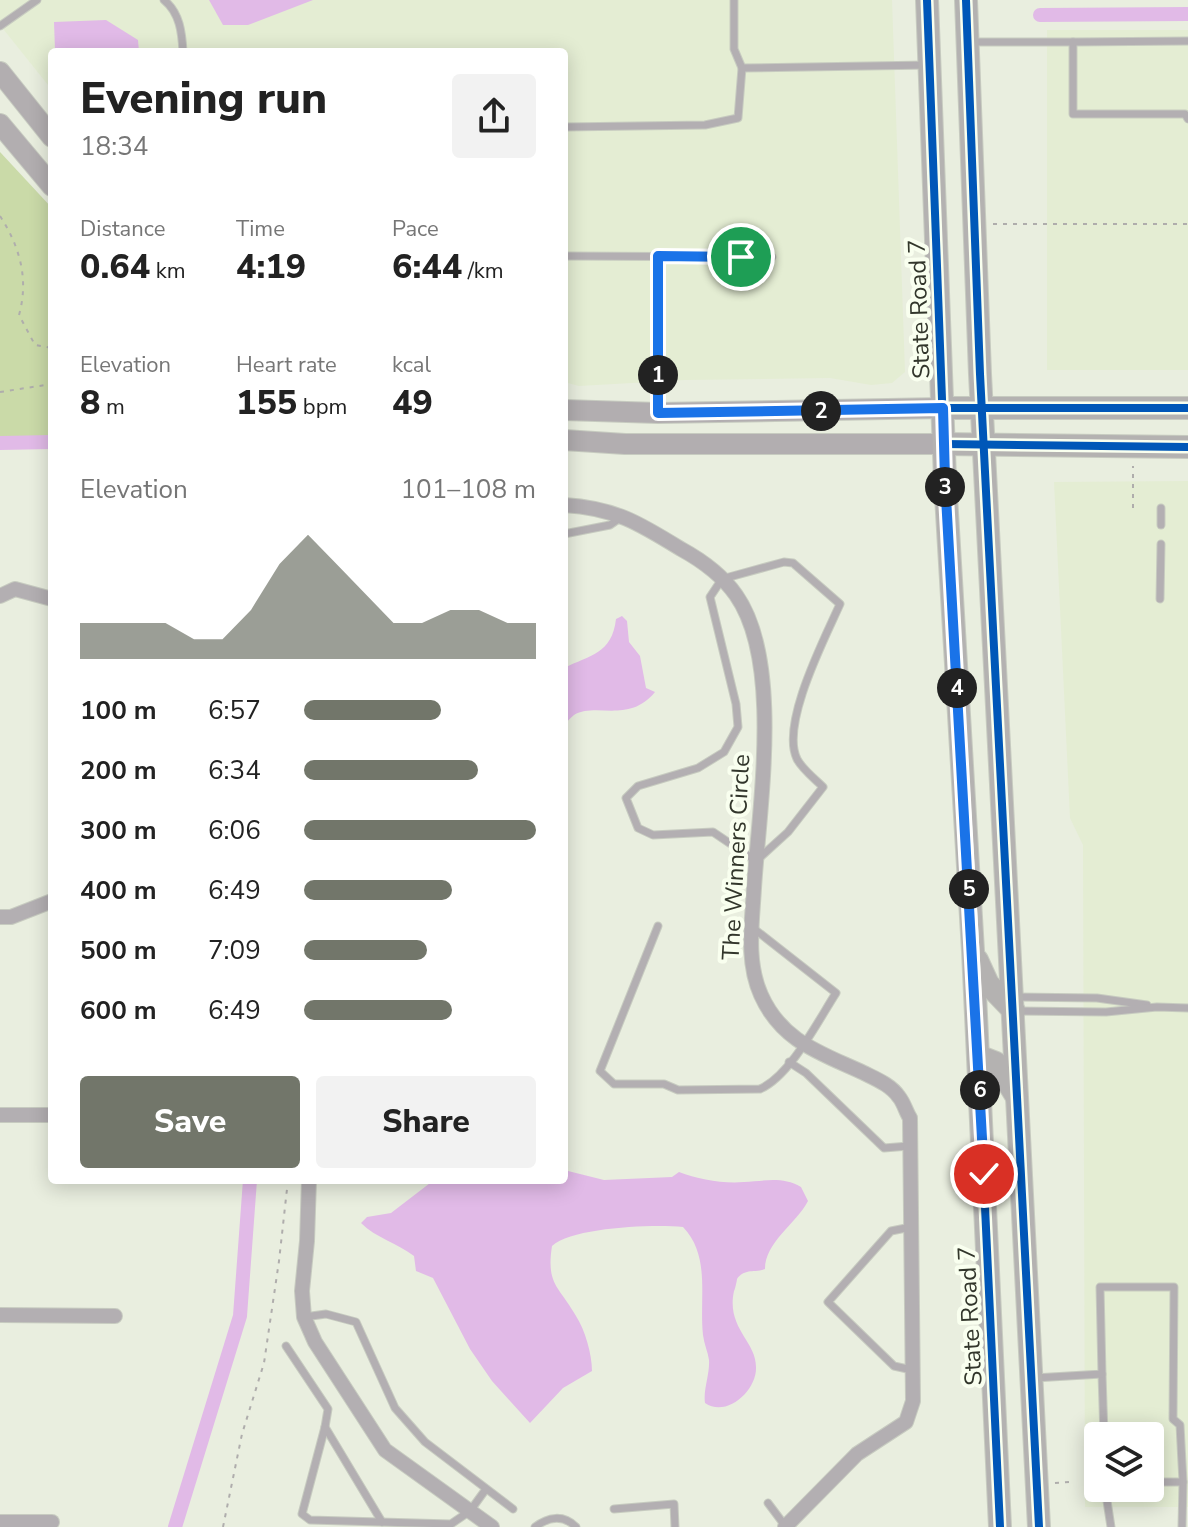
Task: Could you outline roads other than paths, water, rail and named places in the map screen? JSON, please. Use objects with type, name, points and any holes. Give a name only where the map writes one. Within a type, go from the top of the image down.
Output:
[{"type":"main road","name":"State Road 7","points":[[927,0],[944,444],[973,951],[1000,1527]]},
{"type":"main road","points":[[966,0],[982,409],[1039,1527]]},
{"type":"main road","points":[[943,408],[1188,408]]},
{"type":"main road","points":[[944,444],[1188,447]]},
{"type":"main road","points":[[973,951],[988,984],[1014,1004]]},
{"type":"main road","points":[[978,1056],[996,1063],[1019,1102]]},
{"type":"street","points":[[0,72],[48,132]]},
{"type":"street","points":[[0,124],[48,181]]},
{"type":"street","points":[[568,410],[658,413],[943,408]]},
{"type":"street","points":[[568,440],[625,444],[944,444]]},
{"type":"street","name":"The Winners Circle","points":[[568,505],[604,508],[639,524],[709,565],[737,597],[755,637],[763,677],[765,722],[751,927],[752,972],[779,1026],[802,1045],[883,1082],[899,1096],[910,1118],[913,1401],[906,1422],[857,1454],[786,1527]]},
{"type":"street","points":[[0,596],[15,589],[48,598]]},
{"type":"street","points":[[0,917],[11,917],[48,903]]},
{"type":"street","points":[[0,1115],[48,1115]]},
{"type":"street","points":[[309,1184],[302,1291],[304,1317],[315,1342],[385,1450],[492,1527]]},
{"type":"street","points":[[0,1315],[115,1316]]},
{"type":"street","points":[[0,1522],[52,1522]]},
{"type":"lane","points":[[0,26],[37,0]]},
{"type":"lane","points":[[164,0],[172,6],[182,31],[183,48]]},
{"type":"lane","points":[[568,127],[705,125],[738,118],[742,68],[734,49],[734,0]]},
{"type":"lane","points":[[967,42],[1188,41]]},
{"type":"lane","points":[[1073,42],[1073,114],[1185,114],[1188,119]]},
{"type":"lane","points":[[742,68],[929,65]]},
{"type":"lane","points":[[568,256],[772,257]]},
{"type":"lane","points":[[658,256],[658,413]]},
{"type":"lane","points":[[1161,508],[1161,525]]},
{"type":"lane","points":[[568,533],[610,525],[622,516]]},
{"type":"lane","points":[[1160,599],[1161,544]]},
{"type":"lane","points":[[784,562],[793,563],[840,604],[799,700],[795,740],[798,760],[823,787],[788,832],[756,861],[713,832],[653,835],[638,828],[626,798],[638,786],[698,768],[724,752],[738,727],[736,704],[710,597],[722,579],[784,562]]},
{"type":"lane","points":[[658,926],[600,1071],[614,1084],[664,1084],[678,1090],[760,1089],[772,1084],[836,993],[751,927]]},
{"type":"lane","points":[[1014,1004],[1097,998],[1188,1008]]},
{"type":"lane","points":[[1014,1004],[1106,1012],[1157,1007]]},
{"type":"lane","points":[[789,1062],[806,1073],[884,1148],[910,1146]]},
{"type":"lane","points":[[911,1227],[891,1231],[828,1302],[894,1366],[913,1371]]},
{"type":"lane","points":[[1104,1422],[1100,1287],[1174,1287],[1173,1419],[1180,1425],[1182,1527]]},
{"type":"lane","points":[[304,1317],[326,1314],[356,1322],[395,1408],[425,1442],[513,1509]]},
{"type":"lane","points":[[286,1346],[328,1409],[302,1514],[310,1520],[451,1524],[470,1511],[486,1489]]},
{"type":"lane","points":[[1032,1378],[1102,1374]]},
{"type":"lane","points":[[325,1427],[382,1522]]},
{"type":"lane","points":[[1164,1482],[1183,1482]]},
{"type":"lane","points":[[1107,1502],[1111,1527]]},
{"type":"lane","points":[[768,1503],[786,1527]]},
{"type":"lane","points":[[614,1509],[674,1504],[675,1527]]},
{"type":"lane","points":[[535,1527],[545,1520],[558,1518],[569,1520],[576,1527]]},
{"type":"waterway","points":[[1040,15],[1188,14]]},
{"type":"waterway","points":[[0,443],[48,442]]},
{"type":"waterway","points":[[175,1527],[240,1316],[250,1184]]}]
